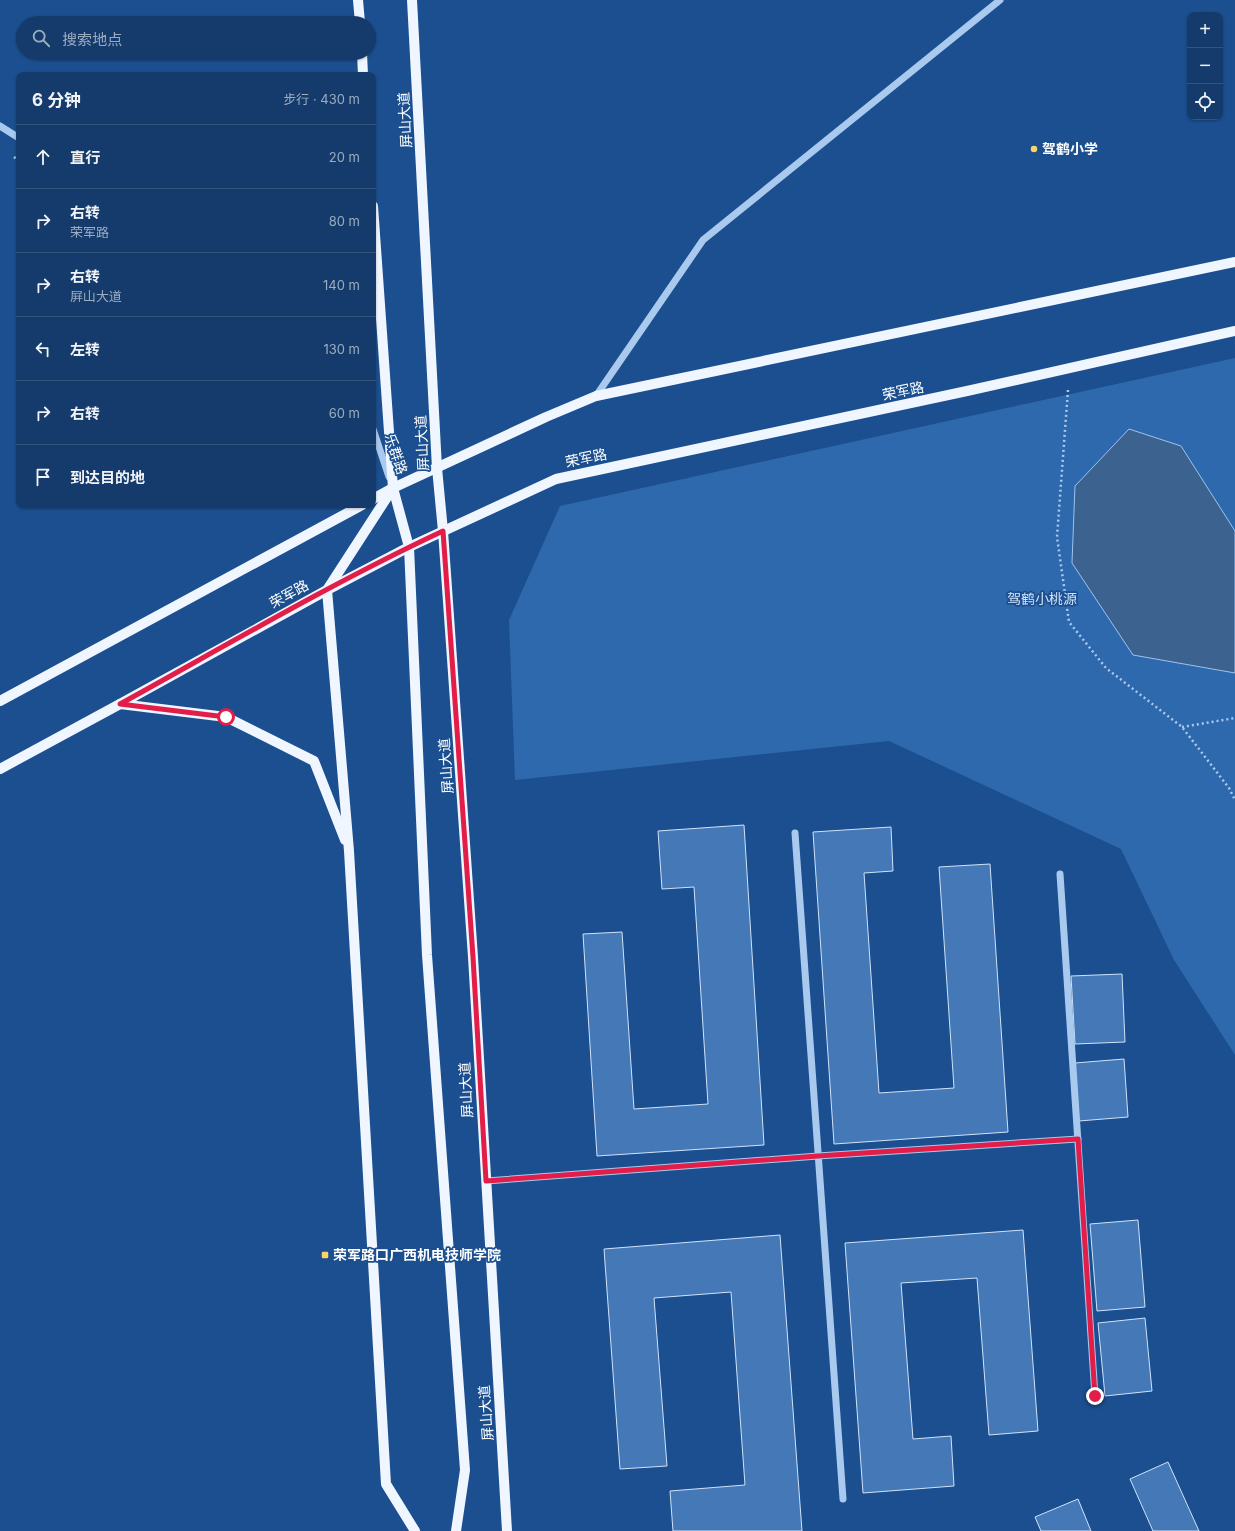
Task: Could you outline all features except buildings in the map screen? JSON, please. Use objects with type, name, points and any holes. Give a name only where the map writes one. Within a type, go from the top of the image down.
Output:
[{"type":"main road","points":[[358,0],[359,16]]},
{"type":"main road","name":"屏山大道","points":[[412,0],[437,468],[443,531],[473,957],[507,1531]]},
{"type":"main road","points":[[363,60],[364,72]]},
{"type":"main road","name":"屏山大道","points":[[376,246],[394,488],[409,547],[427,955],[464,1470],[456,1531]]},
{"type":"main road","points":[[376,497],[546,417],[596,396],[1235,262]]},
{"type":"main road","name":"荣军路","points":[[0,769],[327,590],[409,547],[556,479],[1235,331]]},
{"type":"main road","points":[[394,488],[327,590],[349,851],[386,1484],[415,1531]]},
{"type":"main road","points":[[0,700],[356,508]]},
{"type":"main road","points":[[120,704],[226,717],[314,762],[349,851]]},
{"type":"street","points":[[596,396],[703,240],[1000,0]]},
{"type":"street","points":[[0,126],[16,136]]},
{"type":"street","name":"乐群路","points":[[376,437],[394,488]]},
{"type":"street","points":[[795,833],[843,1499]]},
{"type":"street","points":[[1060,874],[1095,1396]]},
{"type":"street","points":[[486,1181],[818,1156],[1078,1139]]},
{"type":"path","points":[[1070,368],[1056,537],[1069,622],[1106,668],[1182,727],[1228,788],[1235,800]]},
{"type":"path","points":[[1182,727],[1235,718]]},
{"type":"green space","name":"驾鹤小桃源","points":[[1235,358],[1235,1055],[1174,960],[1121,849],[889,741],[515,780],[509,620],[560,506]]},
{"type":"shaded area","points":[[1129,429],[1181,446],[1235,531],[1235,673],[1133,655],[1072,563],[1075,486]]},
{"type":"place","name":"驾鹤小学","points":[[1034,149]]},
{"type":"place","name":"荣军路口广西机电技师学院","points":[[325,1255]]},
{"type":"route","points":[[226,717],[120,704],[327,590],[443,531],[473,957],[486,1181],[818,1156],[1078,1139],[1095,1396]]}]
